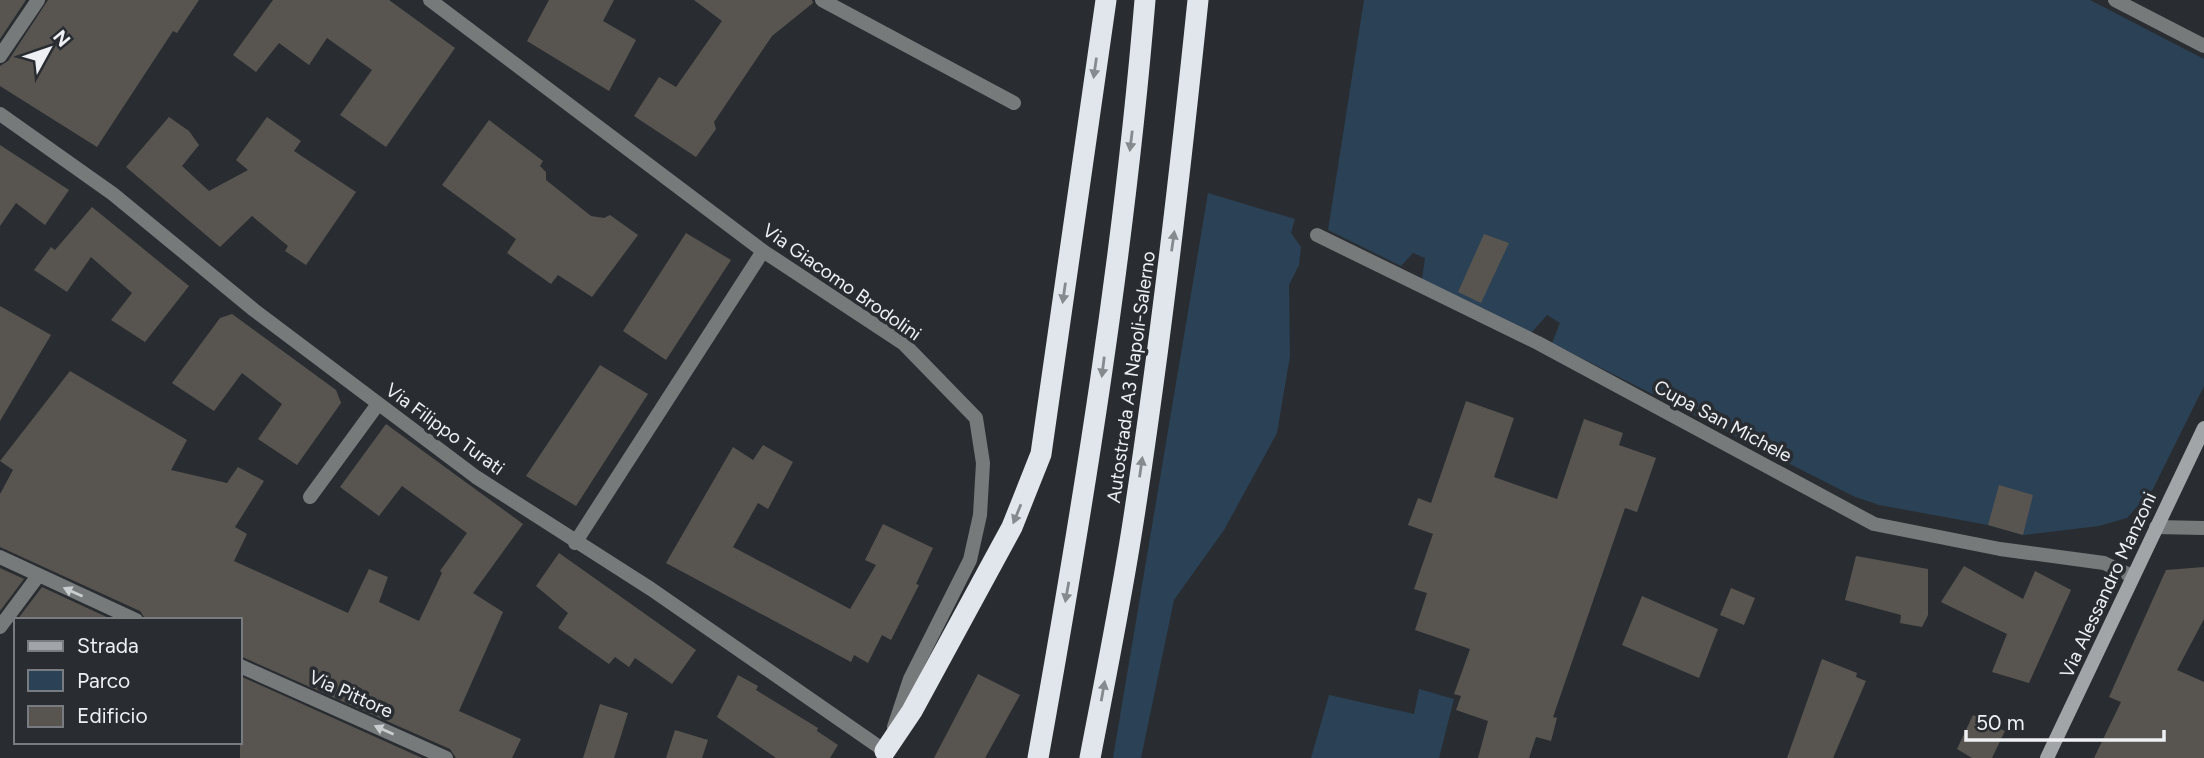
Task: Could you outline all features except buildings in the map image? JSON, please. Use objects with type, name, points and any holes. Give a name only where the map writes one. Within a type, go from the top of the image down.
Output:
[{"type":"highway","points":[[883,755],[918,700],[1006,538],[1041,454],[1105,0]]},
{"type":"highway","name":"Autostrada A3 Napoli-Salerno","points":[[1038,758],[1099,395],[1138,89],[1145,0]]},
{"type":"highway","name":"Autostrada A3 Napoli-Salerno","points":[[1090,758],[1133,525],[1154,380],[1175,225],[1198,0]]},
{"type":"street","points":[[0,56],[38,0]]},
{"type":"street","name":"Via Giacomo Brodolini","points":[[429,0],[763,251],[904,344],[976,418],[983,463],[980,515],[970,560],[910,679],[883,755]]},
{"type":"street","points":[[822,0],[1014,103]]},
{"type":"street","points":[[2115,0],[2204,46]]},
{"type":"street","name":"Via Filippo Turati","points":[[0,114],[113,194],[254,310],[476,477],[575,543],[651,589],[883,755]]},
{"type":"street","name":"Cupa San Michele","points":[[1317,234],[1538,343],[1874,523],[2000,549],[2104,563],[2132,576]]},
{"type":"street","points":[[575,543],[763,251]]},
{"type":"street","points":[[310,497],[378,404]]},
{"type":"street","name":"Via Alessandro Manzoni","points":[[2047,758],[2204,428]]},
{"type":"street","points":[[2156,527],[2204,528]]},
{"type":"street","points":[[0,557],[132,618]]},
{"type":"street","points":[[0,627],[38,576]]},
{"type":"street","name":"Via Pittore","points":[[242,667],[446,758]]},
{"type":"green space","points":[[1364,0],[2090,0],[2204,59],[2204,386],[2153,489],[2127,518],[2099,526],[2023,535],[1988,525],[1879,505],[1853,496],[1552,343],[1560,323],[1547,315],[1531,333],[1422,279],[1425,258],[1413,253],[1401,266],[1328,230]]},
{"type":"green space","points":[[1208,193],[1295,219],[1291,233],[1301,247],[1299,265],[1289,285],[1290,356],[1277,433],[1224,530],[1174,600],[1141,758],[1113,758]]},
{"type":"green space","points":[[1419,689],[1454,699],[1439,758],[1311,758],[1329,695],[1414,714]]}]
